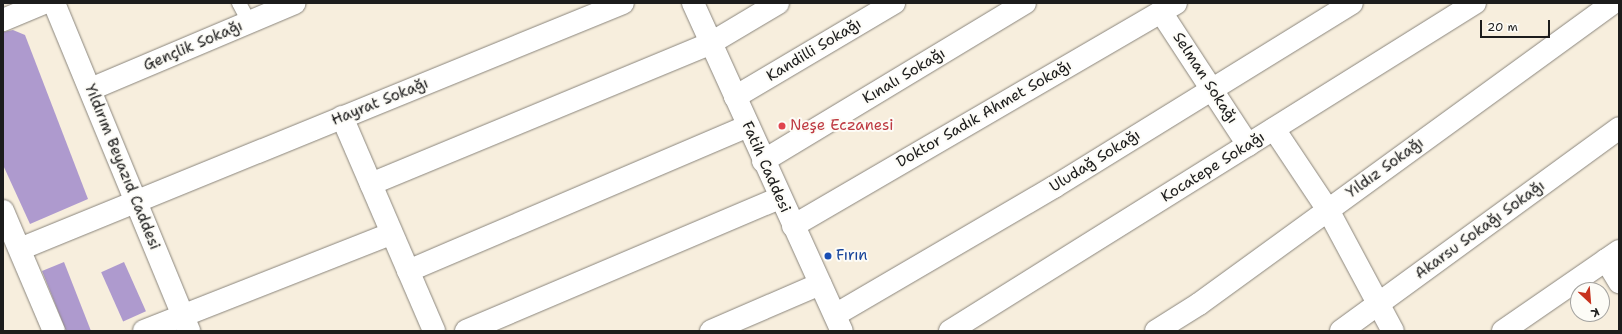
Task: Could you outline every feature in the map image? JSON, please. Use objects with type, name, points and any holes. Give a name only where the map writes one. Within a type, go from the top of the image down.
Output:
[{"type":"street","points":[[3,20],[44,3]]},
{"type":"street","name":"Yıldırım Beyazıd Caddesi","points":[[54,3],[137,200],[186,324]]},
{"type":"street","name":"Gençlik Sokağı","points":[[91,89],[295,3]]},
{"type":"street","name":"Hayrat Sokağı","points":[[12,239],[137,200],[624,3]]},
{"type":"street","name":"Fatih Caddesi","points":[[693,3],[763,161],[838,323]]},
{"type":"street","points":[[371,184],[711,43],[778,3]]},
{"type":"street","name":"Kandilli Sokağı","points":[[735,97],[894,3]]},
{"type":"street","name":"Kınalı Sokağı","points":[[763,161],[1025,3]]},
{"type":"street","name":"Uludağ Sokağı","points":[[838,323],[1212,87],[1352,3]]},
{"type":"street","name":"Kocatepe Sokağı","points":[[950,331],[1475,3]]},
{"type":"street","name":"Yıldız Sokağı","points":[[1156,331],[1328,210],[1613,3]]},
{"type":"street","name":"Selman Sokağı","points":[[1168,7],[1212,87],[1248,145]]},
{"type":"street","name":"Doktor Sadık Ahmet Sokağı","points":[[793,226],[1168,7]]},
{"type":"street","points":[[342,117],[371,184],[390,234],[434,331]]},
{"type":"street","points":[[408,271],[748,126]]},
{"type":"street","name":"Akarsu Sokağı Sokağı","points":[[1340,331],[1379,305],[1619,128]]},
{"type":"street","points":[[1274,129],[1328,210],[1393,331]]},
{"type":"street","points":[[466,331],[780,198]]},
{"type":"street","points":[[3,211],[12,239],[54,331]]},
{"type":"street","points":[[144,331],[186,324],[390,234]]},
{"type":"street","points":[[1503,331],[1613,256],[1619,282]]},
{"type":"street","points":[[711,331],[820,284]]},
{"type":"lane","points":[[239,3],[249,22]]},
{"type":"building","points":[[13,30],[25,35],[88,199],[30,224],[3,165],[3,32]]},
{"type":"building","points":[[64,262],[91,331],[66,331],[42,271]]},
{"type":"building","points":[[124,262],[146,311],[123,321],[101,272]]},
{"type":"place","name":"Neşe Eczanesi","points":[[782,126]]},
{"type":"place","name":"Fırın","points":[[828,256]]}]
